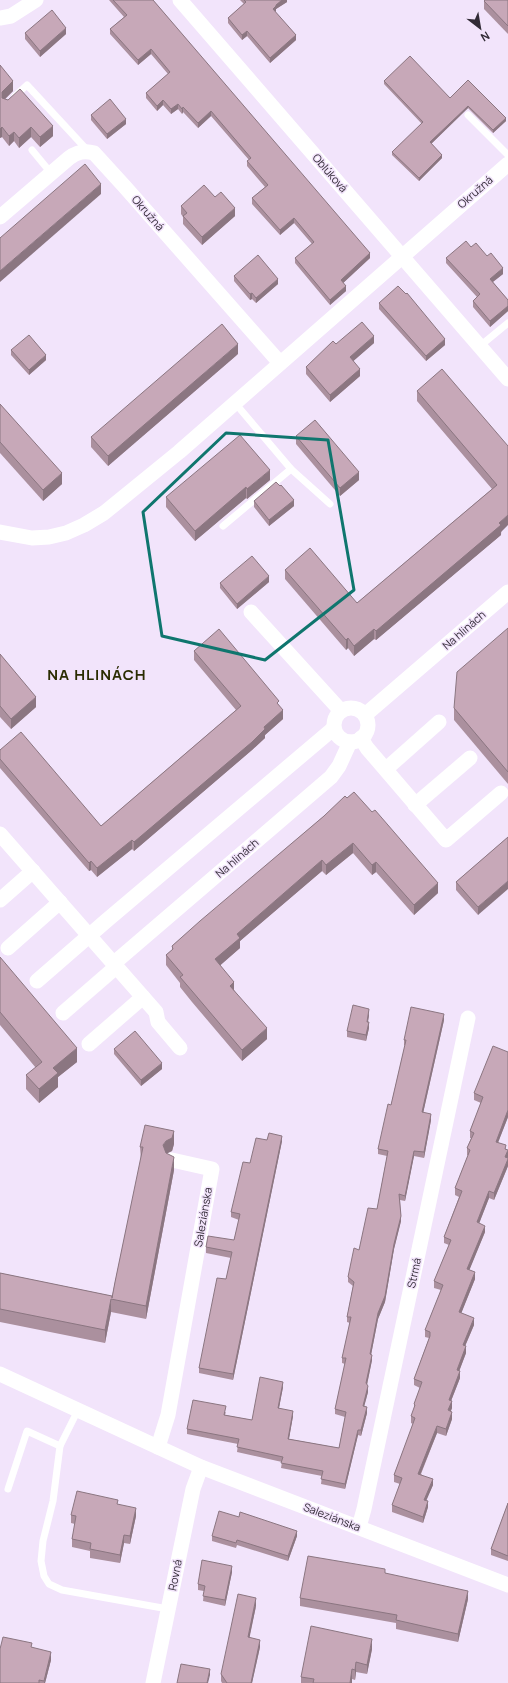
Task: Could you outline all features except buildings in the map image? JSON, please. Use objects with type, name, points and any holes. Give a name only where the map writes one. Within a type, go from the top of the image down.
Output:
[{"type":"street","points":[[0,18],[11,16],[36,0]]},
{"type":"street","name":"Oblúková","points":[[180,0],[480,346]]},
{"type":"street","points":[[0,217],[75,154],[88,151]]},
{"type":"street","name":"Okružná","points":[[88,151],[99,157],[280,363]]},
{"type":"street","name":"Okružná","points":[[0,532],[32,538],[49,537],[66,533],[84,525],[104,513],[129,494],[235,403],[508,164]]},
{"type":"street","points":[[480,346],[508,380]]},
{"type":"street","name":"Na hlinách","points":[[365,715],[508,592]]},
{"type":"street","points":[[251,612],[340,711]]},
{"type":"street","points":[[353,708],[359,709],[365,715],[368,726],[367,732],[356,740],[343,740],[337,735],[334,728],[334,722],[340,711],[353,708]]},
{"type":"street","points":[[386,769],[439,722]]},
{"type":"street","points":[[37,982],[334,728]]},
{"type":"street","points":[[356,740],[367,748],[386,769],[446,840],[501,793]]},
{"type":"street","name":"Na hlinách","points":[[63,1013],[331,777],[356,740]]},
{"type":"street","points":[[415,805],[470,758]]},
{"type":"street","points":[[0,834],[156,1012],[158,1022],[180,1048]]},
{"type":"street","points":[[0,900],[33,871]]},
{"type":"street","points":[[8,948],[60,902]]},
{"type":"street","points":[[89,1044],[143,997]]},
{"type":"street","name":"Strmá","points":[[359,1527],[468,1018]]},
{"type":"street","name":"Saleziánska","points":[[158,1447],[168,1415],[212,1169],[172,1160]]},
{"type":"street","name":"Saleziánska","points":[[0,1374],[200,1468],[359,1527],[402,1549],[508,1585]]},
{"type":"street","name":"Rovná","points":[[153,1683],[192,1489],[200,1468]]},
{"type":"lane","points":[[10,101],[27,86],[88,151]]},
{"type":"lane","points":[[468,114],[508,155]]},
{"type":"lane","points":[[32,150],[52,173]]},
{"type":"lane","points":[[480,346],[508,323]]},
{"type":"lane","points":[[235,403],[291,469],[330,504]]},
{"type":"lane","points":[[223,526],[291,469]]},
{"type":"lane","points":[[78,1410],[60,1446],[53,1501],[43,1541],[41,1561],[44,1576],[49,1584],[62,1590],[168,1609]]},
{"type":"lane","points":[[8,1489],[27,1432],[60,1446]]},
{"type":"highlighted area","points":[[226,433],[328,440],[354,590],[265,660],[162,636],[143,512]]},
{"type":"district","name":"NA HLINÁCH","points":[[97,675]]}]
